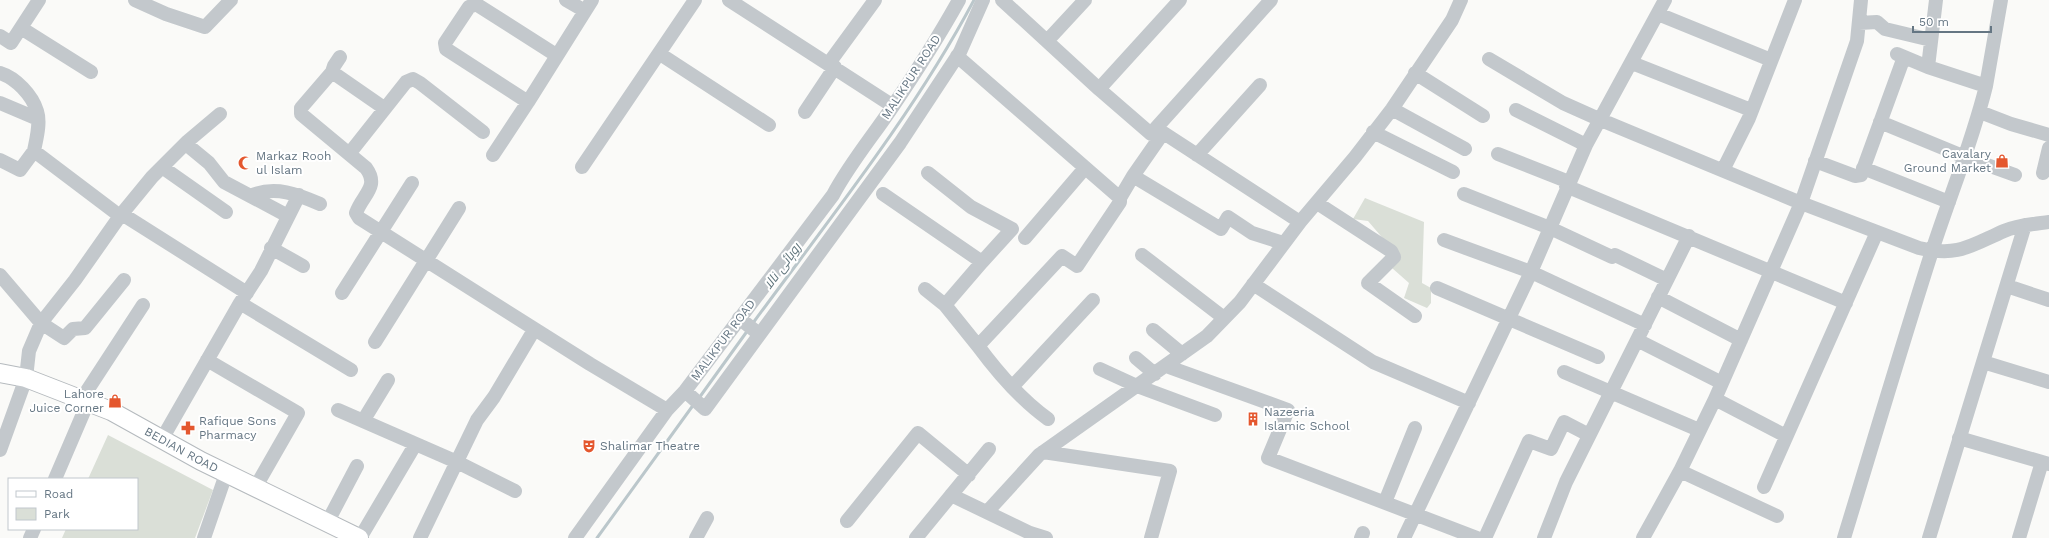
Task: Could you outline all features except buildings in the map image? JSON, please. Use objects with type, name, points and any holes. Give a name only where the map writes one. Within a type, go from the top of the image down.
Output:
[{"type":"main road","name":"BEDIAN ROAD","points":[[0,373],[26,378],[111,411],[226,474],[359,538]]},
{"type":"street","points":[[0,36],[11,43],[39,0]]},
{"type":"street","points":[[136,0],[166,14],[205,27],[231,0]]},
{"type":"street","points":[[492,155],[528,102],[588,6],[566,0]]},
{"type":"street","points":[[582,166],[660,54],[695,0]]},
{"type":"street","points":[[729,0],[894,106]]},
{"type":"street","points":[[805,112],[832,65],[875,0]]},
{"type":"street","name":"MALIKPUR ROAD","points":[[575,538],[667,410],[687,393],[742,320],[843,202],[841,179],[894,106],[944,28],[959,0]]},
{"type":"street","points":[[687,393],[705,409],[843,202],[900,144],[957,56],[983,0]]},
{"type":"street","points":[[1002,0],[1099,89],[1151,134],[1159,131]]},
{"type":"street","points":[[1047,41],[1085,0]]},
{"type":"street","points":[[1099,89],[1180,0]]},
{"type":"street","points":[[978,346],[1062,256],[1077,266],[1120,202],[1120,198],[1159,131],[1271,0]]},
{"type":"street","points":[[987,512],[1043,452],[1207,336],[1240,302],[1283,243],[1355,157],[1392,109],[1452,20],[1460,0]]},
{"type":"street","points":[[1404,538],[1531,272],[1586,145],[1601,120],[1665,0]]},
{"type":"street","points":[[1723,170],[1751,110],[1795,0]]},
{"type":"street","points":[[1642,538],[1680,471],[1715,399],[1801,203],[1857,41],[1862,0]]},
{"type":"street","points":[[1928,67],[1936,0]]},
{"type":"street","points":[[1844,538],[1893,372],[1932,251],[1980,112],[2001,0]]},
{"type":"street","points":[[528,102],[446,49],[446,39],[469,6],[476,4],[556,55]]},
{"type":"street","points":[[1658,14],[1771,60]]},
{"type":"street","points":[[1859,23],[1877,22],[1885,29],[1931,40]]},
{"type":"street","points":[[21,28],[91,72]]},
{"type":"street","points":[[660,54],[769,125]]},
{"type":"street","points":[[1815,161],[1858,176],[1863,168],[1880,122],[1901,55],[1928,67],[1986,86]]},
{"type":"street","points":[[957,56],[1120,198]]},
{"type":"street","points":[[340,57],[332,72],[301,108],[301,114],[366,168],[372,179],[372,185],[356,213],[359,218],[425,262],[534,330],[667,410]]},
{"type":"street","points":[[1489,58],[1563,103],[1601,120],[1801,203],[1932,251],[1954,251],[1979,244],[2004,231],[2049,222]]},
{"type":"street","points":[[1632,63],[1751,110]]},
{"type":"street","points":[[332,72],[384,108]]},
{"type":"street","points":[[0,73],[10,76],[29,94],[38,112],[37,134],[34,151],[20,170],[0,160]]},
{"type":"street","points":[[1415,73],[1483,116]]},
{"type":"street","points":[[350,154],[384,108],[406,82],[413,79],[483,132]]},
{"type":"street","points":[[1197,155],[1260,85]]},
{"type":"street","points":[[0,103],[38,119]]},
{"type":"street","points":[[1392,109],[1465,150]]},
{"type":"street","points":[[1516,110],[1586,145]]},
{"type":"street","points":[[1980,112],[2011,124],[2049,135]]},
{"type":"street","points":[[0,450],[26,378],[29,351],[41,323],[75,280],[121,215],[162,167],[220,114]]},
{"type":"street","points":[[1880,122],[1965,157],[2015,175]]},
{"type":"street","points":[[1159,131],[1300,222]]},
{"type":"street","points":[[1373,132],[1453,172]]},
{"type":"street","points":[[186,144],[209,163],[224,182],[252,195],[288,216]]},
{"type":"street","points":[[2043,173],[2049,148]]},
{"type":"street","points":[[34,151],[121,215],[351,370]]},
{"type":"street","points":[[1498,154],[1846,304]]},
{"type":"street","points":[[162,167],[226,212]]},
{"type":"street","points":[[1025,238],[1085,168]]},
{"type":"street","points":[[1863,168],[1949,202]]},
{"type":"street","points":[[928,173],[971,206],[1012,229],[945,305]]},
{"type":"street","points":[[1134,176],[1221,229],[1228,217],[1252,233],[1283,243]]},
{"type":"street","points":[[342,294],[412,183]]},
{"type":"street","points":[[252,195],[276,190],[299,195],[320,204]]},
{"type":"street","points":[[883,194],[982,262]]},
{"type":"street","points":[[1464,194],[1550,228],[1612,258],[1615,255],[1667,280]]},
{"type":"street","points":[[162,439],[243,298],[261,271],[271,248],[299,195]]},
{"type":"street","points":[[1317,203],[1391,251],[1394,257],[1368,283],[1415,316]]},
{"type":"street","points":[[375,342],[459,208]]},
{"type":"street","points":[[1929,538],[2025,226]]},
{"type":"street","points":[[1764,487],[1877,232]]},
{"type":"street","points":[[1544,538],[1566,482],[1689,236]]},
{"type":"street","points":[[1444,240],[1531,272],[1645,325]]},
{"type":"street","points":[[271,248],[302,266]]},
{"type":"street","points":[[1142,255],[1224,318]]},
{"type":"street","points":[[0,275],[41,323],[64,338],[73,329],[85,328],[124,280]]},
{"type":"street","points":[[1253,284],[1373,362],[1469,403]]},
{"type":"street","points":[[2006,286],[2049,300]]},
{"type":"street","points":[[925,288],[945,305],[998,374],[1032,408],[1048,419]]},
{"type":"street","points":[[1437,288],[1598,357]]},
{"type":"street","points":[[1658,297],[1741,340]]},
{"type":"street","points":[[1012,387],[1093,300]]},
{"type":"street","points":[[55,478],[85,401],[143,304]]},
{"type":"street","points":[[742,320],[757,333]]},
{"type":"street","points":[[420,538],[477,420],[502,384],[534,330]]},
{"type":"street","points":[[1153,330],[1182,354]]},
{"type":"street","points":[[1637,340],[1722,383]]},
{"type":"street","points":[[1136,358],[1155,374]]},
{"type":"street","points":[[208,360],[298,413],[255,488]]},
{"type":"street","points":[[1983,362],[2049,382]]},
{"type":"street","points":[[1166,366],[1288,410],[1268,458],[1477,538]]},
{"type":"street","points":[[1100,369],[1138,386],[1215,415]]},
{"type":"street","points":[[1564,372],[1699,430]]},
{"type":"street","points":[[364,422],[388,380]]},
{"type":"street","points":[[1715,399],[1786,436]]},
{"type":"street","points":[[338,410],[415,445],[457,462],[514,491]]},
{"type":"street","points":[[1485,538],[1529,441],[1551,449],[1564,422],[1589,435]]},
{"type":"street","points":[[1385,502],[1415,428]]},
{"type":"street","points":[[846,521],[918,433],[969,474]]},
{"type":"street","points":[[1959,438],[2045,463],[2019,538]]},
{"type":"street","points":[[359,538],[415,445]]},
{"type":"street","points":[[916,538],[989,449]]},
{"type":"street","points":[[1043,452],[1170,471],[1150,538]]},
{"type":"street","points":[[327,523],[357,466]]},
{"type":"street","points":[[1680,471],[1777,516]]},
{"type":"street","points":[[204,538],[226,474]]},
{"type":"street","points":[[952,495],[987,512],[1028,536],[1046,538]]},
{"type":"street","points":[[696,538],[707,518]]},
{"type":"green space","points":[[1365,198],[1424,222],[1422,283],[1431,288],[1431,303],[1427,308],[1404,298],[1409,283],[1392,268],[1386,242],[1368,221],[1353,219]]},
{"type":"green space","points":[[108,435],[213,490],[195,538],[62,538],[66,530],[138,530],[138,478],[88,478]]},
{"type":"waterway","name":"روہائی نالا","points":[[753,323],[841,205],[898,125],[950,43],[974,0]]},
{"type":"waterway","name":"روہائی نالا","points":[[699,398],[748,330]]},
{"type":"waterway","name":"روہائی نالا","points":[[597,538],[694,404]]},
{"type":"place","name":"Cavalary Ground Market","points":[[2002,161]]},
{"type":"place","name":"Markaz Rooh ul Islam","points":[[245,163]]},
{"type":"place","name":"Lahore Juice Corner","points":[[115,401]]},
{"type":"place","name":"Nazeeria Islamic School","points":[[1253,419]]},
{"type":"place","name":"Rafique Sons Pharmacy","points":[[188,428]]},
{"type":"place","name":"Shalimar Theatre","points":[[589,446]]}]
